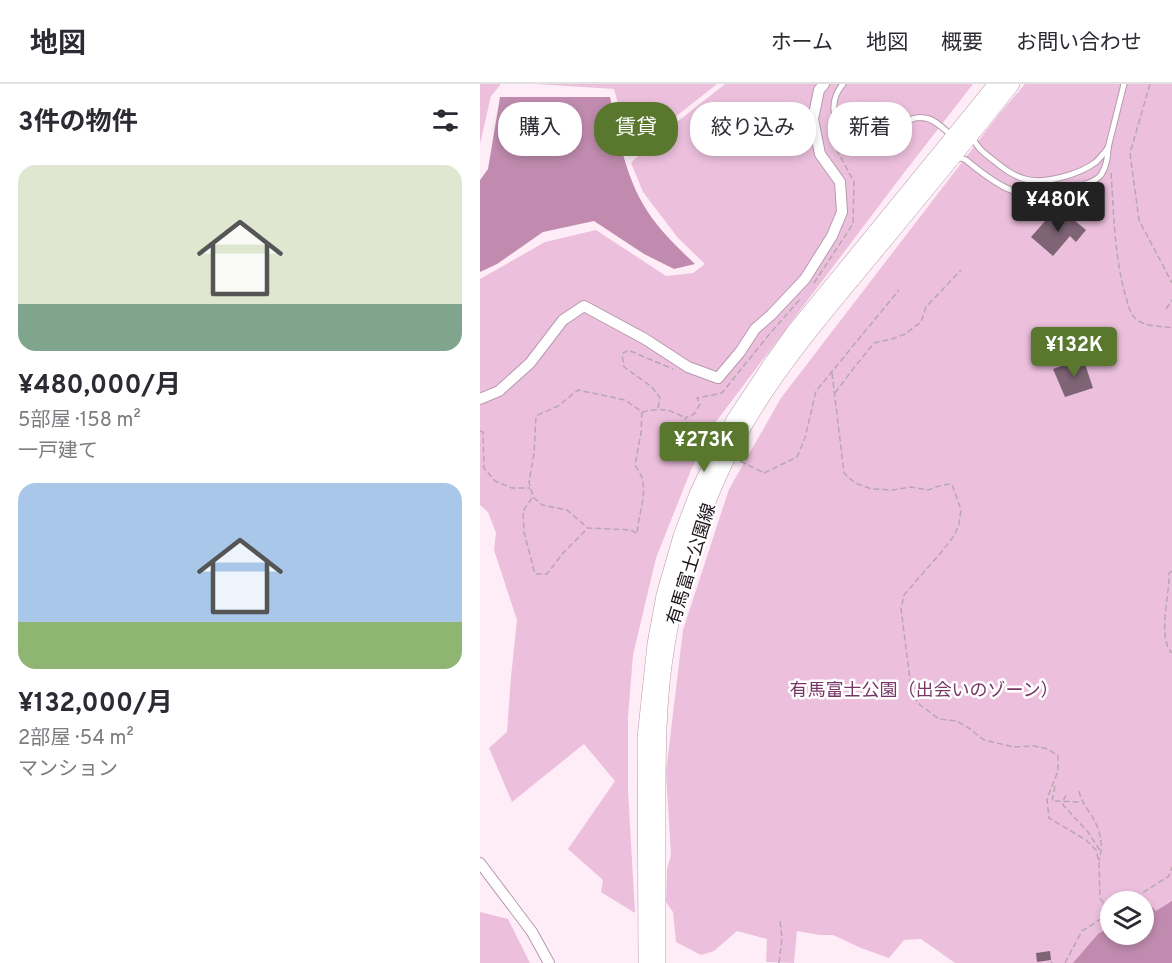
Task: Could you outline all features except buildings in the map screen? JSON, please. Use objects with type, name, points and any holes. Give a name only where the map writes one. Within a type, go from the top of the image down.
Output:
[{"type":"main road","name":"有馬富士公園線","points":[[646,963],[645,738],[654,644],[664,595],[681,536],[698,494],[734,420],[773,361],[820,298],[996,84]]},
{"type":"main road","name":"有馬富士公園線","points":[[658,963],[658,742],[666,647],[676,598],[710,500],[727,462],[765,392],[802,341],[1012,84]]},
{"type":"street","points":[[480,399],[499,391],[530,363],[563,320],[584,306],[645,339],[688,367],[718,378],[740,352],[755,329],[805,279],[832,236],[842,212],[840,182],[820,154],[813,119],[819,90],[824,84]]},
{"type":"street","points":[[480,862],[532,932],[549,963]]},
{"type":"lane","points":[[843,84],[834,100],[834,110],[836,119],[850,135],[861,140],[884,139],[912,118],[925,117],[954,137]]},
{"type":"lane","points":[[951,160],[961,158],[966,160],[1002,185],[1036,196],[1059,193],[1095,180],[1101,175],[1108,157],[1108,148],[1124,84]]},
{"type":"lane","points":[[972,135],[980,150],[1004,169],[1026,180],[1053,179],[1085,169],[1097,161],[1108,148]]},
{"type":"path","points":[[1150,84],[1130,153],[1139,220],[1172,283]]},
{"type":"path","points":[[1111,173],[1120,276],[1130,311],[1142,323],[1172,328]]},
{"type":"path","points":[[835,393],[874,343],[905,334],[921,322],[927,307],[961,270]]},
{"type":"path","points":[[642,412],[657,408],[670,409],[685,418],[692,437],[764,473],[797,457],[805,438],[816,391],[899,291]]},
{"type":"path","points":[[1166,309],[1172,300]]},
{"type":"path","points":[[657,408],[660,398],[652,387],[624,367],[622,354],[628,350],[673,369],[688,367]]},
{"type":"path","points":[[832,373],[844,473],[855,483],[872,489],[893,490],[912,487],[928,490],[952,484],[961,510],[954,536],[904,595],[901,609],[912,695],[920,705],[939,719],[957,721],[984,740],[1014,747],[1034,746],[1048,749],[1058,756],[1058,771],[1047,800],[1048,818],[1086,840],[1096,850],[1099,862],[1100,898]]},
{"type":"path","points":[[578,390],[626,399],[642,412],[635,465],[642,479],[643,497],[637,534],[631,530],[588,528],[567,510],[542,505],[533,497],[529,482],[534,454],[536,416],[558,406],[578,390]]},
{"type":"path","points":[[685,418],[694,414],[700,404],[697,398],[722,393]]},
{"type":"path","points":[[480,431],[483,432],[484,468],[495,481],[512,488],[531,488]]},
{"type":"path","points":[[533,497],[523,511],[524,532],[535,574],[547,574],[564,552],[588,528]]},
{"type":"path","points":[[1172,571],[1169,573],[1166,620],[1167,648],[1172,653]]},
{"type":"path","points":[[1055,786],[1052,801],[1082,802]]},
{"type":"path","points":[[1079,791],[1082,802],[1097,823],[1102,844],[1099,862]]},
{"type":"path","points":[[1066,795],[1063,805],[1088,832],[1101,853]]},
{"type":"path","points":[[1145,891],[1169,876],[1172,867]]},
{"type":"path","points":[[1065,963],[1083,931],[1100,920]]},
{"type":"path","points":[[779,963],[782,938],[780,921]]},
{"type":"green space","points":[[480,84],[501,84],[491,96],[480,144]]},
{"type":"green space","points":[[536,84],[717,84],[694,102],[690,102],[690,105],[678,115],[678,102],[618,102],[614,89]]},
{"type":"green space","points":[[725,84],[973,84],[715,423],[691,470],[656,558],[633,655],[628,717],[628,790],[635,913],[601,892],[603,880],[568,849],[615,781],[584,744],[512,802],[489,748],[507,732],[517,620],[494,550],[496,533],[488,512],[480,505],[480,279],[545,242],[596,230],[666,276],[693,273],[705,264],[678,238],[643,192],[631,163],[638,156],[678,156],[678,121],[690,112],[690,156],[816,156],[816,102],[702,102]]},
{"type":"green space","name":"有馬富士公園（出会いのゾーン）","points":[[1025,84],[1172,84],[1172,963],[955,963],[921,939],[904,940],[889,958],[833,935],[797,931],[794,963],[766,962],[767,939],[737,931],[714,951],[701,955],[676,942],[673,912],[666,902],[667,869],[671,855],[666,772],[683,630],[729,489],[781,398],[999,114]]},
{"type":"green space","points":[[480,912],[508,919],[530,963],[480,963]]},
{"type":"shaded area","points":[[500,97],[610,97],[611,102],[594,102],[594,156],[623,156],[636,191],[648,212],[660,228],[695,264],[674,269],[644,254],[594,221],[543,232],[497,264],[480,272],[480,180],[488,169],[498,109],[498,156],[582,156],[582,102],[499,102]]},
{"type":"shaded area","points":[[1172,901],[1172,963],[1073,963],[1100,933],[1100,945],[1154,945],[1154,909],[1156,911]]}]
